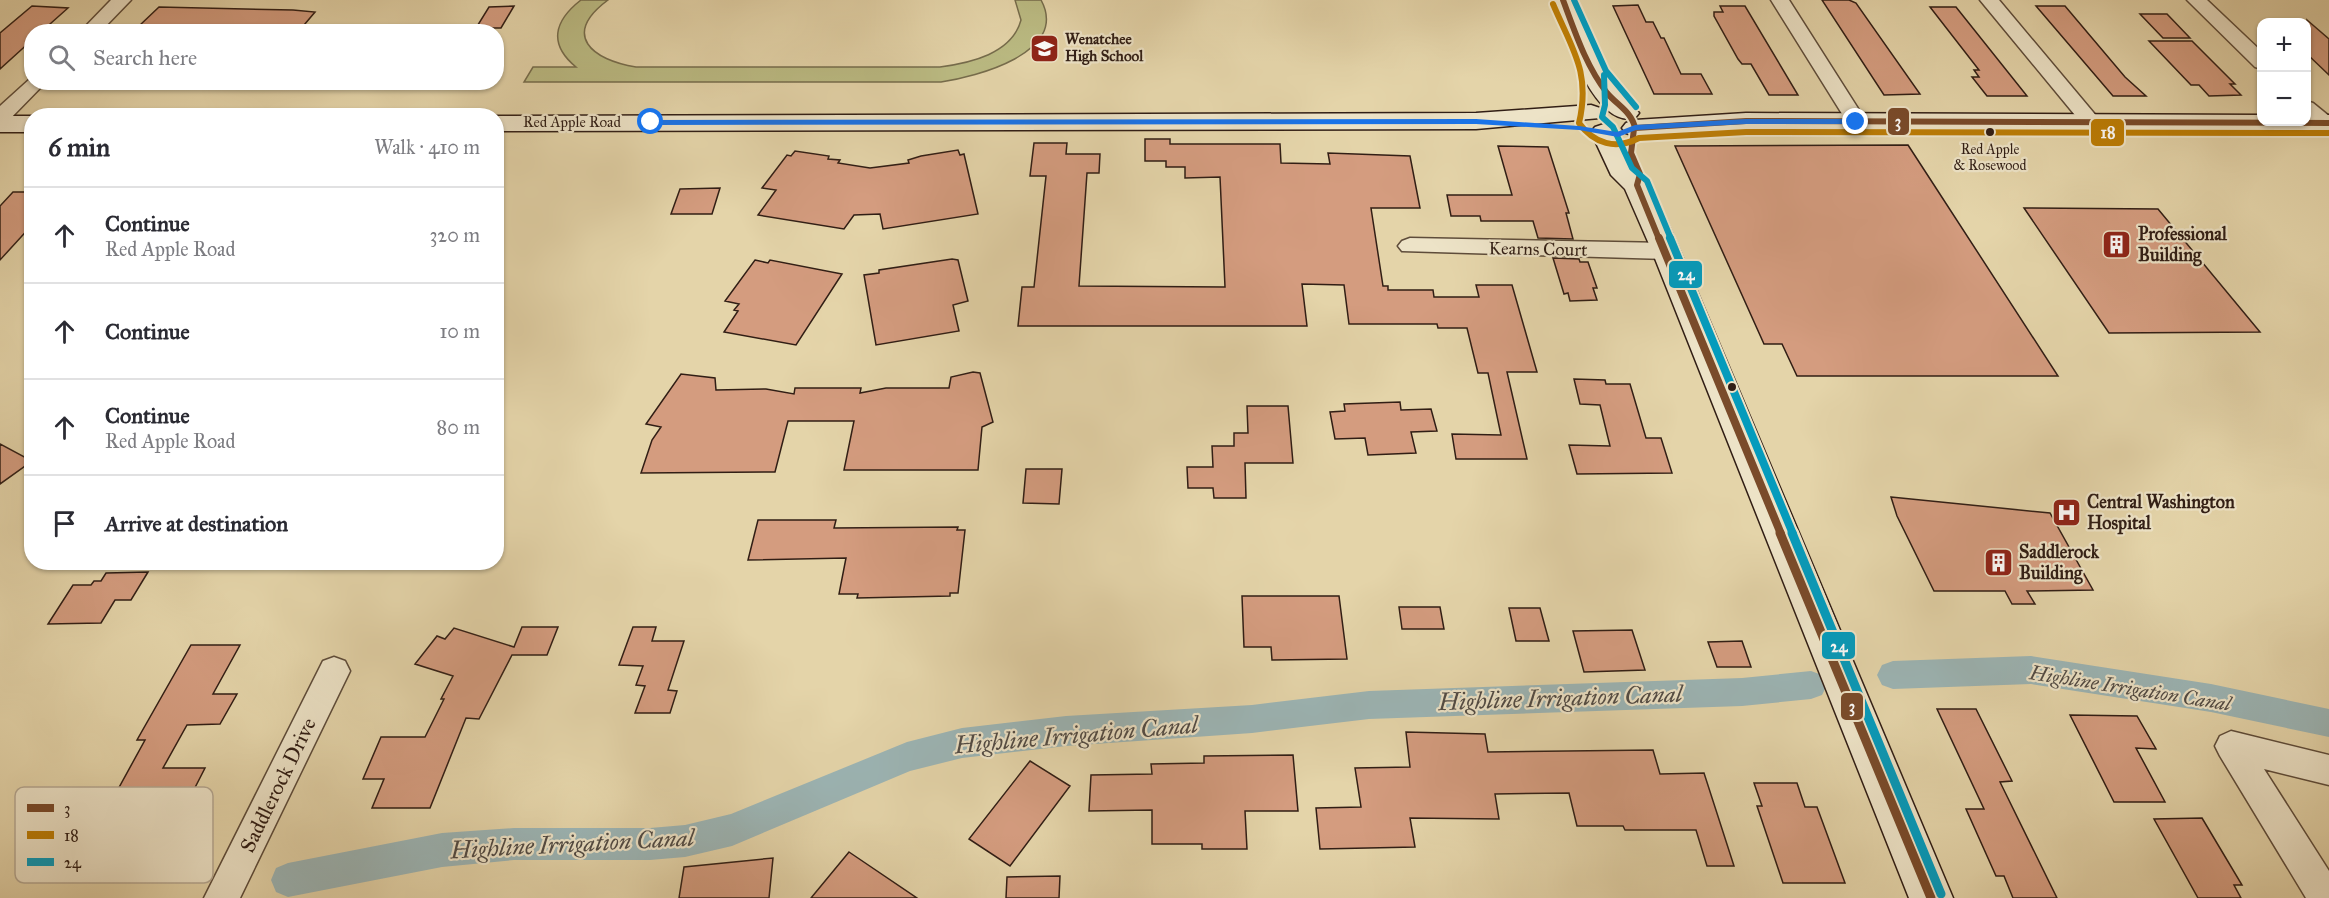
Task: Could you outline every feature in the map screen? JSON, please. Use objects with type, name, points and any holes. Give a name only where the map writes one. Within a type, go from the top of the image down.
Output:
[{"type":"street","points":[[97,24],[122,0]]},
{"type":"street","points":[[1563,0],[1594,75],[1612,102],[1631,121],[2091,122],[2320,118]]},
{"type":"street","points":[[1780,0],[1856,122]]},
{"type":"street","points":[[1989,0],[2091,122]]},
{"type":"street","points":[[2196,0],[2257,58]]},
{"type":"street","points":[[1594,75],[1597,122],[1624,175],[1637,185],[1666,251],[1931,898]]},
{"type":"street","points":[[0,118],[28,90]]},
{"type":"street","points":[[1631,121],[1631,153],[1640,174],[1637,185]]},
{"type":"street","name":"Red Apple Road","points":[[504,123],[1597,122],[1618,135],[1631,121]]},
{"type":"street","points":[[0,124],[24,124]]},
{"type":"street","name":"Kearns Court","points":[[1410,246],[1666,251]]},
{"type":"street","name":"Saddlerock Drive","points":[[222,898],[334,671]]},
{"type":"street","points":[[2326,898],[2231,746],[2329,770]]},
{"type":"green space","points":[[581,0],[608,0],[586,24],[585,35],[588,44],[595,52],[606,58],[636,67],[940,67],[964,63],[988,55],[1009,41],[1021,20],[1015,0],[1041,0],[1046,19],[1042,34],[1031,48],[1015,59],[975,75],[941,82],[524,82],[533,67],[576,67],[561,50],[558,33],[565,16]]},
{"type":"building","points":[[1822,0],[1849,0],[1856,3],[1920,94],[1884,95]]},
{"type":"building","points":[[1638,5],[1646,22],[1653,22],[1661,38],[1664,38],[1681,74],[1701,74],[1712,94],[1654,94],[1613,6]]},
{"type":"building","points":[[32,6],[68,8],[50,24],[24,24],[24,47],[0,69],[0,33]]},
{"type":"building","points":[[514,6],[503,24],[478,24],[489,7]]},
{"type":"building","points":[[1720,6],[1745,6],[1798,95],[1769,95],[1751,64],[1742,64],[1738,59],[1714,16],[1714,12],[1723,12]]},
{"type":"building","points":[[2036,6],[2065,6],[2125,77],[2146,96],[2113,96]]},
{"type":"building","points":[[159,7],[315,12],[305,24],[141,24]]},
{"type":"building","points":[[1930,7],[1956,7],[2027,96],[1987,96],[1972,77],[1979,77],[1974,70],[1979,70]]},
{"type":"building","points":[[2140,14],[2167,14],[2190,38],[2163,38]]},
{"type":"building","points":[[2311,23],[2329,39],[2329,75],[2311,58]]},
{"type":"building","points":[[2149,41],[2192,41],[2235,84],[2230,84],[2241,95],[2209,96],[2199,85],[2191,85]]},
{"type":"building","points":[[1145,139],[1170,139],[1170,144],[1280,144],[1281,163],[1330,164],[1328,153],[1410,156],[1420,208],[1371,208],[1383,286],[1388,286],[1388,290],[1433,290],[1434,297],[1479,297],[1476,285],[1512,285],[1537,372],[1507,372],[1527,459],[1456,459],[1452,434],[1501,435],[1488,373],[1478,373],[1467,328],[1438,328],[1437,324],[1349,324],[1344,285],[1302,284],[1307,326],[1018,326],[1022,287],[1034,287],[1046,176],[1030,176],[1034,143],[1067,143],[1066,154],[1100,154],[1099,173],[1087,173],[1079,286],[1225,287],[1220,177],[1185,178],[1185,167],[1166,167],[1166,161],[1145,161]]},
{"type":"building","points":[[1908,145],[2058,376],[1797,376],[1782,344],[1764,344],[1675,146]]},
{"type":"building","points":[[1498,146],[1548,147],[1569,213],[1566,213],[1573,239],[1538,238],[1533,221],[1481,221],[1480,216],[1451,216],[1447,195],[1512,195]]},
{"type":"building","points":[[958,150],[960,155],[964,154],[978,214],[883,229],[880,214],[854,215],[844,229],[758,215],[776,190],[762,188],[787,155],[791,156],[795,151],[829,156],[828,159],[840,160],[838,163],[870,168],[909,163],[908,160],[921,156]]},
{"type":"building","points":[[720,188],[712,214],[671,214],[680,189]]},
{"type":"building","points":[[13,192],[24,192],[24,234],[0,260],[0,206]]},
{"type":"building","name":"Professional Building","points":[[2024,208],[2158,209],[2260,332],[2109,333]]},
{"type":"building","points":[[1553,258],[1579,259],[1580,262],[1588,262],[1597,288],[1593,288],[1597,300],[1570,301],[1568,293],[1564,294]]},
{"type":"building","points":[[755,260],[768,263],[770,260],[842,274],[796,345],[724,332],[738,311],[734,310],[739,304],[725,301]]},
{"type":"building","points":[[958,260],[968,301],[953,305],[959,331],[876,345],[864,275],[879,273],[879,270]]},
{"type":"building","points":[[973,372],[980,373],[993,422],[982,427],[978,470],[844,470],[854,421],[788,421],[775,472],[641,473],[652,440],[661,427],[646,424],[681,374],[715,378],[716,390],[766,389],[794,394],[795,388],[861,388],[860,393],[886,388],[949,388],[951,377]]},
{"type":"building","points":[[1574,379],[1605,380],[1606,384],[1630,384],[1646,438],[1661,438],[1672,473],[1577,474],[1569,445],[1610,446],[1600,405],[1580,404]]},
{"type":"building","points":[[1400,402],[1401,410],[1431,409],[1437,431],[1411,432],[1416,453],[1368,455],[1365,438],[1335,439],[1330,412],[1345,411],[1344,404]]},
{"type":"building","points":[[1247,406],[1288,406],[1293,463],[1245,463],[1246,498],[1214,498],[1213,488],[1188,488],[1187,467],[1213,467],[1212,446],[1234,446],[1234,433],[1248,433]]},
{"type":"building","points":[[0,444],[24,457],[24,467],[0,484]]},
{"type":"building","points":[[1026,469],[1062,469],[1059,504],[1023,503]]},
{"type":"building","name":"Saddlerock Building","points":[[1891,497],[2050,513],[2093,590],[2027,591],[2035,604],[2012,604],[2005,591],[1934,591],[1897,516]]},
{"type":"building","points":[[758,520],[836,520],[834,528],[958,527],[957,530],[965,530],[958,593],[950,593],[950,596],[857,598],[858,594],[839,594],[846,558],[748,560]]},
{"type":"building","points":[[148,572],[131,600],[115,600],[101,623],[48,624],[73,585],[91,585],[94,581],[101,581],[106,573]]},
{"type":"building","points":[[1242,596],[1339,596],[1347,659],[1272,660],[1271,647],[1244,647]]},
{"type":"building","points":[[1399,607],[1440,607],[1444,629],[1402,629]]},
{"type":"building","points":[[1509,608],[1540,608],[1549,641],[1516,641]]},
{"type":"building","points":[[522,627],[558,627],[547,655],[512,655],[479,719],[466,718],[430,808],[372,808],[384,779],[363,779],[381,737],[425,737],[453,676],[415,664],[437,636],[445,639],[454,628],[514,647]]},
{"type":"building","points":[[633,627],[656,627],[652,641],[684,641],[668,690],[677,691],[670,713],[635,713],[645,686],[636,685],[643,666],[619,665]]},
{"type":"building","points":[[1632,630],[1645,670],[1584,672],[1573,631]]},
{"type":"building","points":[[1742,641],[1751,667],[1717,667],[1708,642]]},
{"type":"building","points":[[191,645],[240,645],[213,694],[237,694],[220,724],[187,725],[163,768],[205,768],[195,787],[119,787],[145,740],[137,740]]},
{"type":"building","points":[[1937,709],[1976,709],[2012,781],[2000,782],[2057,898],[2013,898],[2004,876],[1996,876],[1966,809],[1984,809]]},
{"type":"building","points":[[2070,715],[2137,716],[2156,749],[2136,748],[2165,802],[2114,802]]},
{"type":"building","points":[[1406,732],[1485,734],[1488,752],[1653,750],[1660,774],[1704,773],[1734,866],[1707,866],[1696,830],[1625,830],[1623,826],[1577,826],[1569,793],[1495,794],[1499,819],[1410,818],[1415,847],[1320,849],[1316,808],[1361,807],[1355,768],[1410,767]]},
{"type":"building","points":[[1293,755],[1298,811],[1245,811],[1247,849],[1202,849],[1202,844],[1152,844],[1152,810],[1089,811],[1091,775],[1152,774],[1151,764],[1204,763],[1204,756]]},
{"type":"building","points":[[1030,761],[1070,786],[1010,866],[969,839]]},
{"type":"building","points":[[1754,783],[1797,783],[1805,807],[1817,807],[1845,883],[1783,883],[1757,806],[1762,806]]},
{"type":"building","points":[[2202,818],[2242,885],[2234,885],[2241,898],[2198,898],[2154,819]]},
{"type":"building","points":[[849,852],[917,898],[811,898]]},
{"type":"building","points":[[773,858],[769,898],[679,898],[684,867]]},
{"type":"building","points":[[1060,876],[1059,898],[1006,898],[1007,877]]},
{"type":"waterway","name":"Highline Irrigation Canal","points":[[1893,675],[2031,670],[2211,698],[2329,723]]},
{"type":"waterway","name":"Highline Irrigation Canal","points":[[288,880],[442,850],[514,844],[650,844],[685,841],[732,830],[907,757],[962,743],[1066,731],[1252,719],[1369,705],[1526,701],[1575,696],[1742,692],[1811,685]]},
{"type":"transit line","name":"3","points":[[1563,0],[1589,65],[1607,93],[1633,118],[1635,128]]},
{"type":"transit line","name":"24","points":[[1574,0],[1598,58],[1614,84],[1636,107]]},
{"type":"transit line","name":"18","points":[[1553,4],[1584,77],[1584,102],[1579,123],[1590,136],[1606,144],[1622,145],[1639,138],[1746,132],[2329,133]]},
{"type":"transit line","name":"24","points":[[1604,75],[1605,105],[1602,117],[1613,127],[1632,168],[1647,181],[1941,894]]},
{"type":"transit line","name":"3","points":[[1635,128],[1746,121],[2329,123]]},
{"type":"transit line","name":"3","points":[[1634,129],[1631,153],[1640,174],[1637,185],[1931,898]]},
{"type":"place","name":"Wenatchee High School","points":[[1044,48]]},
{"type":"place","name":"Red Apple & Rosewood","points":[[1990,132]]},
{"type":"place","name":"Professional Building","points":[[2117,244]]},
{"type":"place","name":"Central Washington Hospital","points":[[2066,512]]},
{"type":"place","name":"Saddlerock Building","points":[[1998,562]]},
{"type":"route","points":[[651,122],[1476,122],[1579,128],[1618,135],[1626,134],[1635,128],[1670,126],[1746,122],[1856,122]]}]
